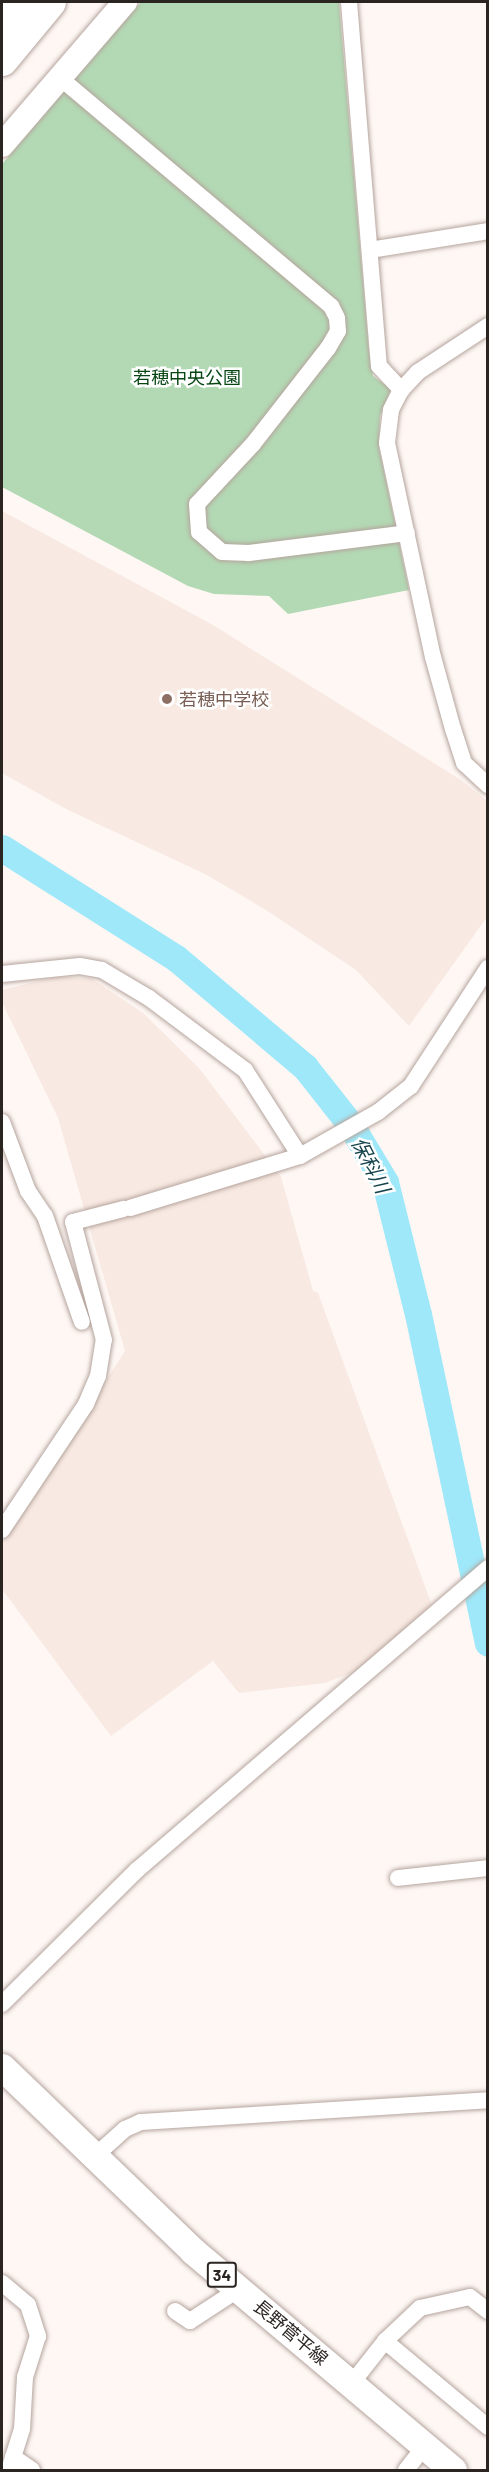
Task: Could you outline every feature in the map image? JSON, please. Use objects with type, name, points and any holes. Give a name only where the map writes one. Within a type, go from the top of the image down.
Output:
[{"type":"highway","points":[[2,19],[17,2]]},
{"type":"highway","points":[[2,60],[50,2]]},
{"type":"main road","name":"長野菅平線","points":[[2,2067],[193,2251],[453,2470]]},
{"type":"street","points":[[2,145],[58,77],[125,2]]},
{"type":"street","points":[[349,2],[379,366],[401,390]]},
{"type":"street","points":[[58,77],[331,306],[337,318],[338,331],[328,348],[253,444],[197,504],[199,532],[222,552],[249,553],[407,533]]},
{"type":"street","points":[[370,250],[488,231]]},
{"type":"street","points":[[488,326],[418,372],[401,390],[391,410],[387,443],[433,657],[453,729],[464,763],[488,785]]},
{"type":"street","points":[[2,974],[80,966],[102,970],[149,998],[245,1070],[300,1156]]},
{"type":"street","points":[[2,1530],[86,1404],[98,1376],[104,1340],[74,1222],[300,1156],[378,1112],[411,1086],[488,968]]},
{"type":"street","points":[[2,1122],[28,1191],[45,1216],[82,1322]]},
{"type":"street","points":[[2,2004],[137,1870],[488,1568]]},
{"type":"street","points":[[398,1878],[488,1868]]},
{"type":"street","points":[[95,2156],[125,2129],[141,2122],[488,2100]]},
{"type":"street","points":[[2,2283],[28,2305],[38,2336],[25,2377],[22,2429],[11,2464],[32,2470]]},
{"type":"street","points":[[175,2311],[190,2321],[240,2289]]},
{"type":"street","points":[[352,2383],[385,2341],[420,2308],[470,2298],[488,2311]]},
{"type":"street","points":[[385,2341],[488,2427]]},
{"type":"street","points":[[406,2470],[424,2447]]},
{"type":"shaded area","name":"若穂中学校","points":[[2,511],[213,625],[461,780],[487,801],[487,917],[409,1026],[356,970],[266,910],[205,874],[68,810],[2,773]]},
{"type":"shaded area","points":[[55,977],[91,978],[143,1013],[199,1068],[281,1177],[313,1291],[318,1293],[434,1611],[380,1662],[325,1683],[239,1693],[213,1661],[111,1736],[2,1589],[2,1543],[125,1351],[58,1118],[2,1002],[2,990]]},
{"type":"green space","name":"若穂中央公園","points":[[141,2],[339,2],[369,351],[373,376],[391,389],[380,416],[379,447],[409,590],[288,614],[269,596],[214,594],[188,586],[2,487],[2,164]]},
{"type":"waterway","name":"保科川","points":[[2,848],[176,958],[305,1067],[350,1124],[385,1182],[418,1314],[488,1643]]},
{"type":"place","name":"若穂中学校","points":[[167,699]]}]
